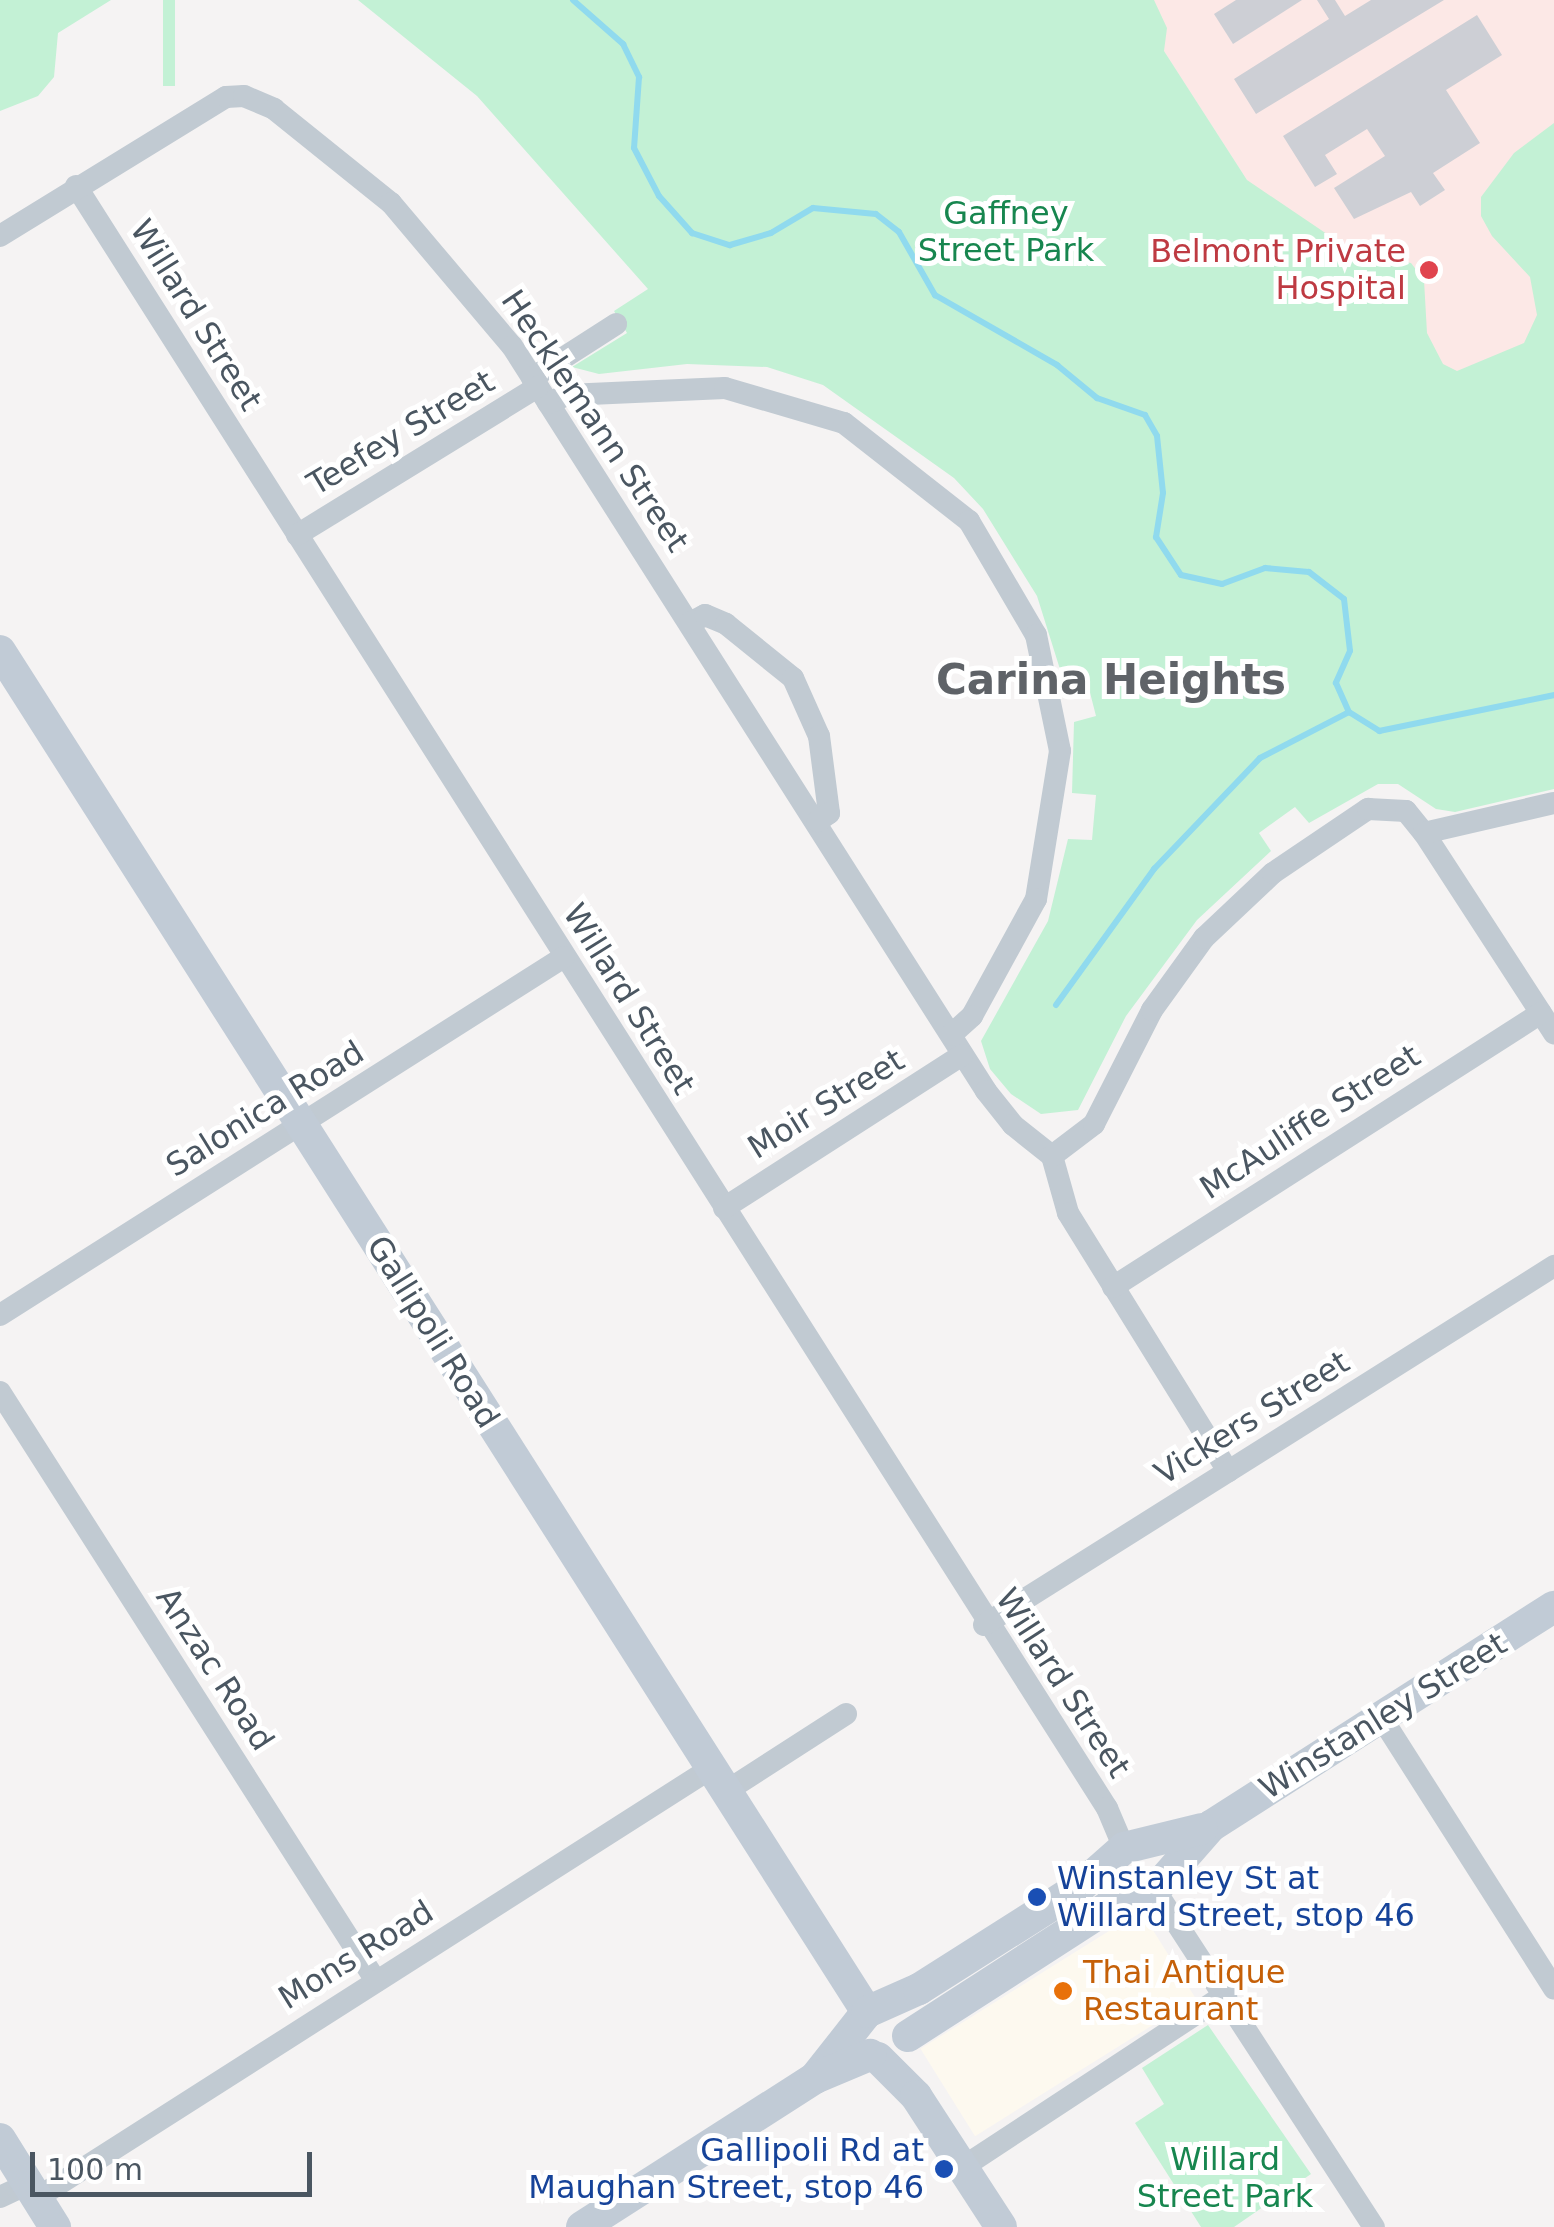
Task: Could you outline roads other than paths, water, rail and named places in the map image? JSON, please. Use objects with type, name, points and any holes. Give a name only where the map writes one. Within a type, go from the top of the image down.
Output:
[{"type":"street","name":"Hecklemann Street","points":[[0,236],[212,101],[244,96],[259,102],[391,204],[489,315],[818,822],[957,1045],[1006,1117],[1052,1156]]},
{"type":"street","name":"Willard Street","points":[[76,186],[984,1625],[1107,1808],[1126,1851]]},
{"type":"street","name":"Teefey Street","points":[[297,535],[539,389],[616,324]]},
{"type":"street","name":"Moir Street","points":[[539,389],[567,396],[690,387],[742,393],[858,431],[969,521],[1036,635],[1060,762],[1036,899],[957,1045],[724,1208]]},
{"type":"street","points":[[690,624],[704,614],[726,624],[794,678],[819,736],[829,813],[818,822]]},
{"type":"street","name":"Gallipoli Road","points":[[0,651],[1002,2227]]},
{"type":"street","points":[[1424,833],[1554,803]]},
{"type":"street","points":[[1228,1471],[1068,1213],[1052,1156],[1102,1114],[1152,1010],[1204,938],[1273,872],[1368,809],[1406,810],[1554,1033]]},
{"type":"street","name":"Salonica Road","points":[[0,1315],[564,957]]},
{"type":"street","name":"McAuliffe Street","points":[[1113,1286],[1541,1013]]},
{"type":"street","name":"Vickers Street","points":[[984,1625],[1554,1266]]},
{"type":"street","name":"Anzac Road","points":[[0,1392],[376,1981]]},
{"type":"street","name":"Winstanley Street","points":[[881,2034],[1108,1907],[1152,1888],[1211,1826],[1554,1608]]},
{"type":"street","points":[[718,1780],[846,1714]]},
{"type":"street","points":[[1381,1717],[1554,1990]]},
{"type":"street","name":"Mons Road","points":[[22,2193],[718,1780]]},
{"type":"street","name":"Winstanley Street","points":[[582,2227],[881,2034],[1126,1851],[1211,1826]]},
{"type":"street","points":[[1126,1851],[1161,1859],[1152,1888],[1117,1886],[1126,1851]]},
{"type":"street","points":[[1152,1888],[1226,1994],[1374,2227]]},
{"type":"street","points":[[963,2167],[1226,1994]]},
{"type":"street","points":[[0,2138],[22,2193],[55,2227]]},
{"type":"waterway","points":[[573,0],[623,44],[639,77],[634,148],[659,196],[692,233],[730,245],[771,233],[813,208],[876,214],[899,232],[935,295],[1057,365],[1097,398],[1145,415],[1157,436],[1163,493],[1156,537],[1181,575],[1222,584],[1265,568],[1309,572],[1344,599],[1350,651],[1336,683],[1349,712],[1379,731],[1554,695]]},
{"type":"waterway","points":[[1056,1005],[1154,869],[1260,758],[1349,712]]},
{"type":"place","name":"Belmont Private Hospital","points":[[1429,270]]},
{"type":"place","name":"Winstanley St at Willard Street, stop 46","points":[[1037,1897]]},
{"type":"place","name":"Thai Antique Restaurant","points":[[1063,1991]]},
{"type":"place","name":"Gallipoli Rd at Maughan Street, stop 46","points":[[944,2169]]},
{"type":"district","name":"Carina Heights","points":[[1111,680]]},
{"type":"park label","name":"Gaffney Street Park","points":[[1006,232]]},
{"type":"park label","name":"Willard Street Park","points":[[1225,2178]]}]
